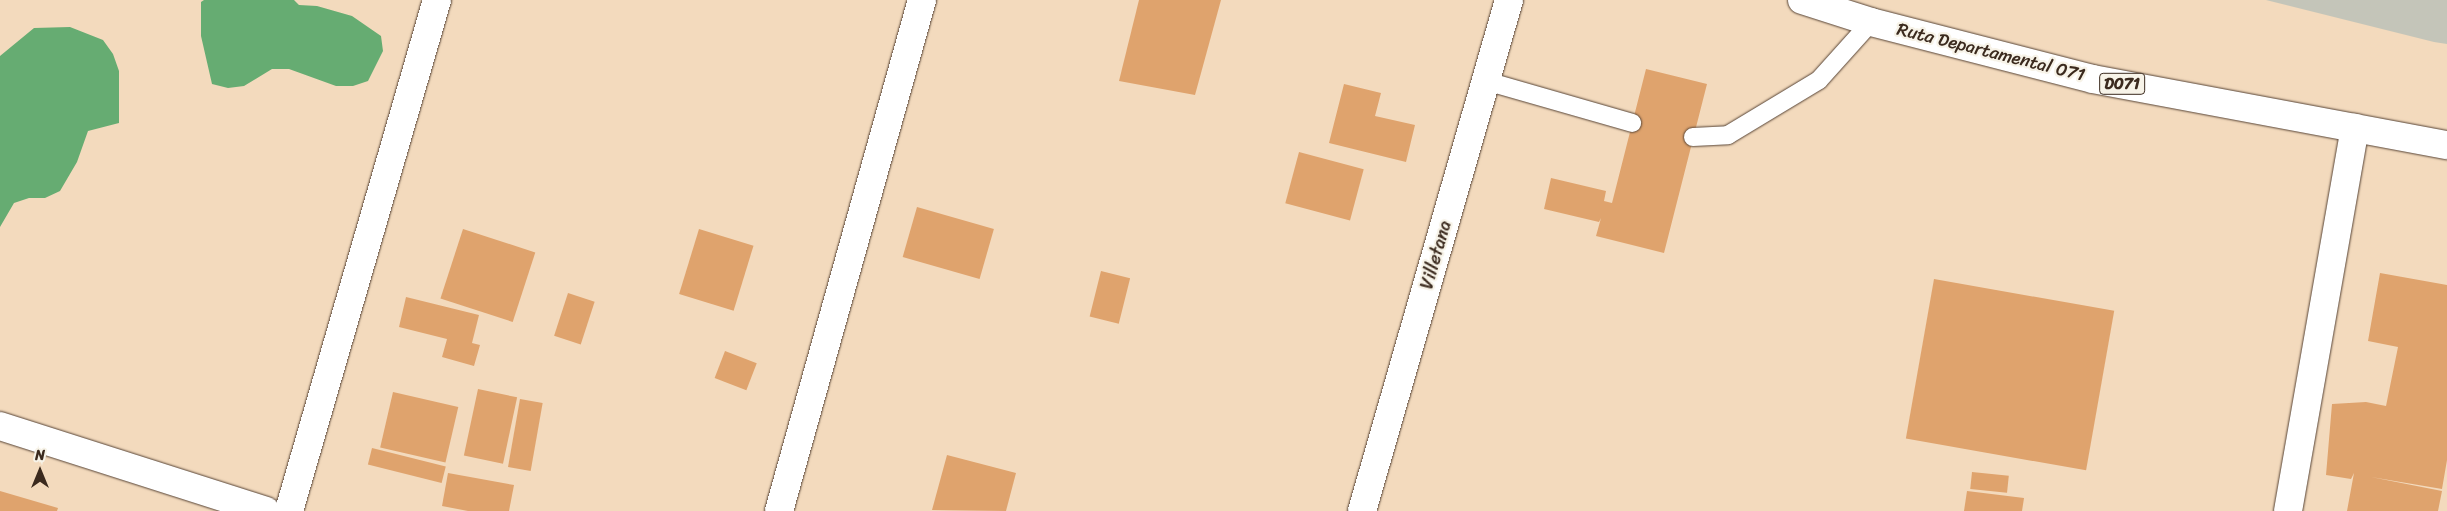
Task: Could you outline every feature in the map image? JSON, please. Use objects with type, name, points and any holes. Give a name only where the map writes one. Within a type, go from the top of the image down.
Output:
[{"type":"street","points":[[288,511],[437,0]]},
{"type":"street","points":[[780,511],[922,0]]},
{"type":"street","name":"Villetana","points":[[1362,511],[1509,0]]},
{"type":"street","name":"Ruta Departamental 071","points":[[1802,0],[1871,22],[2093,78],[2447,145]]},
{"type":"street","points":[[2288,511],[2355,128]]},
{"type":"street","points":[[0,426],[266,511]]},
{"type":"lane","points":[[1693,137],[1728,135],[1819,80],[1871,22]]},
{"type":"lane","points":[[1486,81],[1632,124]]},
{"type":"shaded area","points":[[2266,0],[2447,0],[2447,44],[2434,42]]},
{"type":"green space","points":[[204,0],[294,0],[299,5],[317,6],[352,16],[381,36],[383,51],[368,81],[353,86],[336,86],[289,69],[272,69],[244,86],[228,88],[212,84],[201,36],[201,2]]},
{"type":"green space","points":[[70,27],[103,40],[113,54],[119,71],[119,123],[88,131],[77,162],[60,191],[45,198],[29,198],[14,203],[0,227],[0,56],[34,28]]},
{"type":"building","points":[[1139,0],[1221,0],[1195,95],[1119,81]]},
{"type":"building","points":[[1646,69],[1707,84],[1664,253],[1596,236],[1601,218],[1599,222],[1544,209],[1551,178],[1606,191],[1604,201],[1612,203]]},
{"type":"building","points":[[1344,84],[1381,93],[1375,116],[1415,125],[1406,162],[1329,143]]},
{"type":"building","points":[[1299,152],[1364,169],[1350,221],[1285,203]]},
{"type":"building","points":[[917,207],[994,229],[980,279],[903,257]]},
{"type":"building","points":[[463,229],[535,252],[513,322],[440,298]]},
{"type":"building","points":[[699,229],[754,246],[734,311],[679,294]]},
{"type":"building","points":[[1101,271],[1130,278],[1119,324],[1090,317]]},
{"type":"building","points":[[2380,273],[2447,285],[2447,460],[2442,489],[2371,477],[2442,491],[2438,511],[2347,511],[2354,473],[2351,479],[2326,475],[2332,404],[2366,402],[2386,406],[2398,347],[2368,341]]},
{"type":"building","points":[[1934,279],[2114,311],[2086,470],[1906,439]]},
{"type":"building","points":[[568,293],[595,302],[581,344],[554,336]]},
{"type":"building","points":[[406,297],[479,315],[472,343],[480,345],[474,366],[442,357],[447,339],[399,327]]},
{"type":"building","points":[[725,351],[757,363],[746,390],[715,378]]},
{"type":"building","points":[[478,389],[517,397],[503,464],[464,456]]},
{"type":"building","points":[[393,392],[458,407],[445,463],[380,448]]},
{"type":"building","points":[[520,399],[543,403],[531,471],[508,467]]},
{"type":"building","points":[[372,448],[446,466],[442,483],[368,464]]},
{"type":"building","points":[[947,455],[1016,473],[1006,511],[932,510]]},
{"type":"building","points":[[1972,472],[2009,476],[2007,493],[1970,489]]},
{"type":"building","points":[[448,473],[514,485],[509,511],[468,511],[442,506]]},
{"type":"building","points":[[0,491],[58,508],[57,511],[0,511]]},
{"type":"building","points":[[1967,491],[2024,498],[2022,511],[1964,511]]}]
